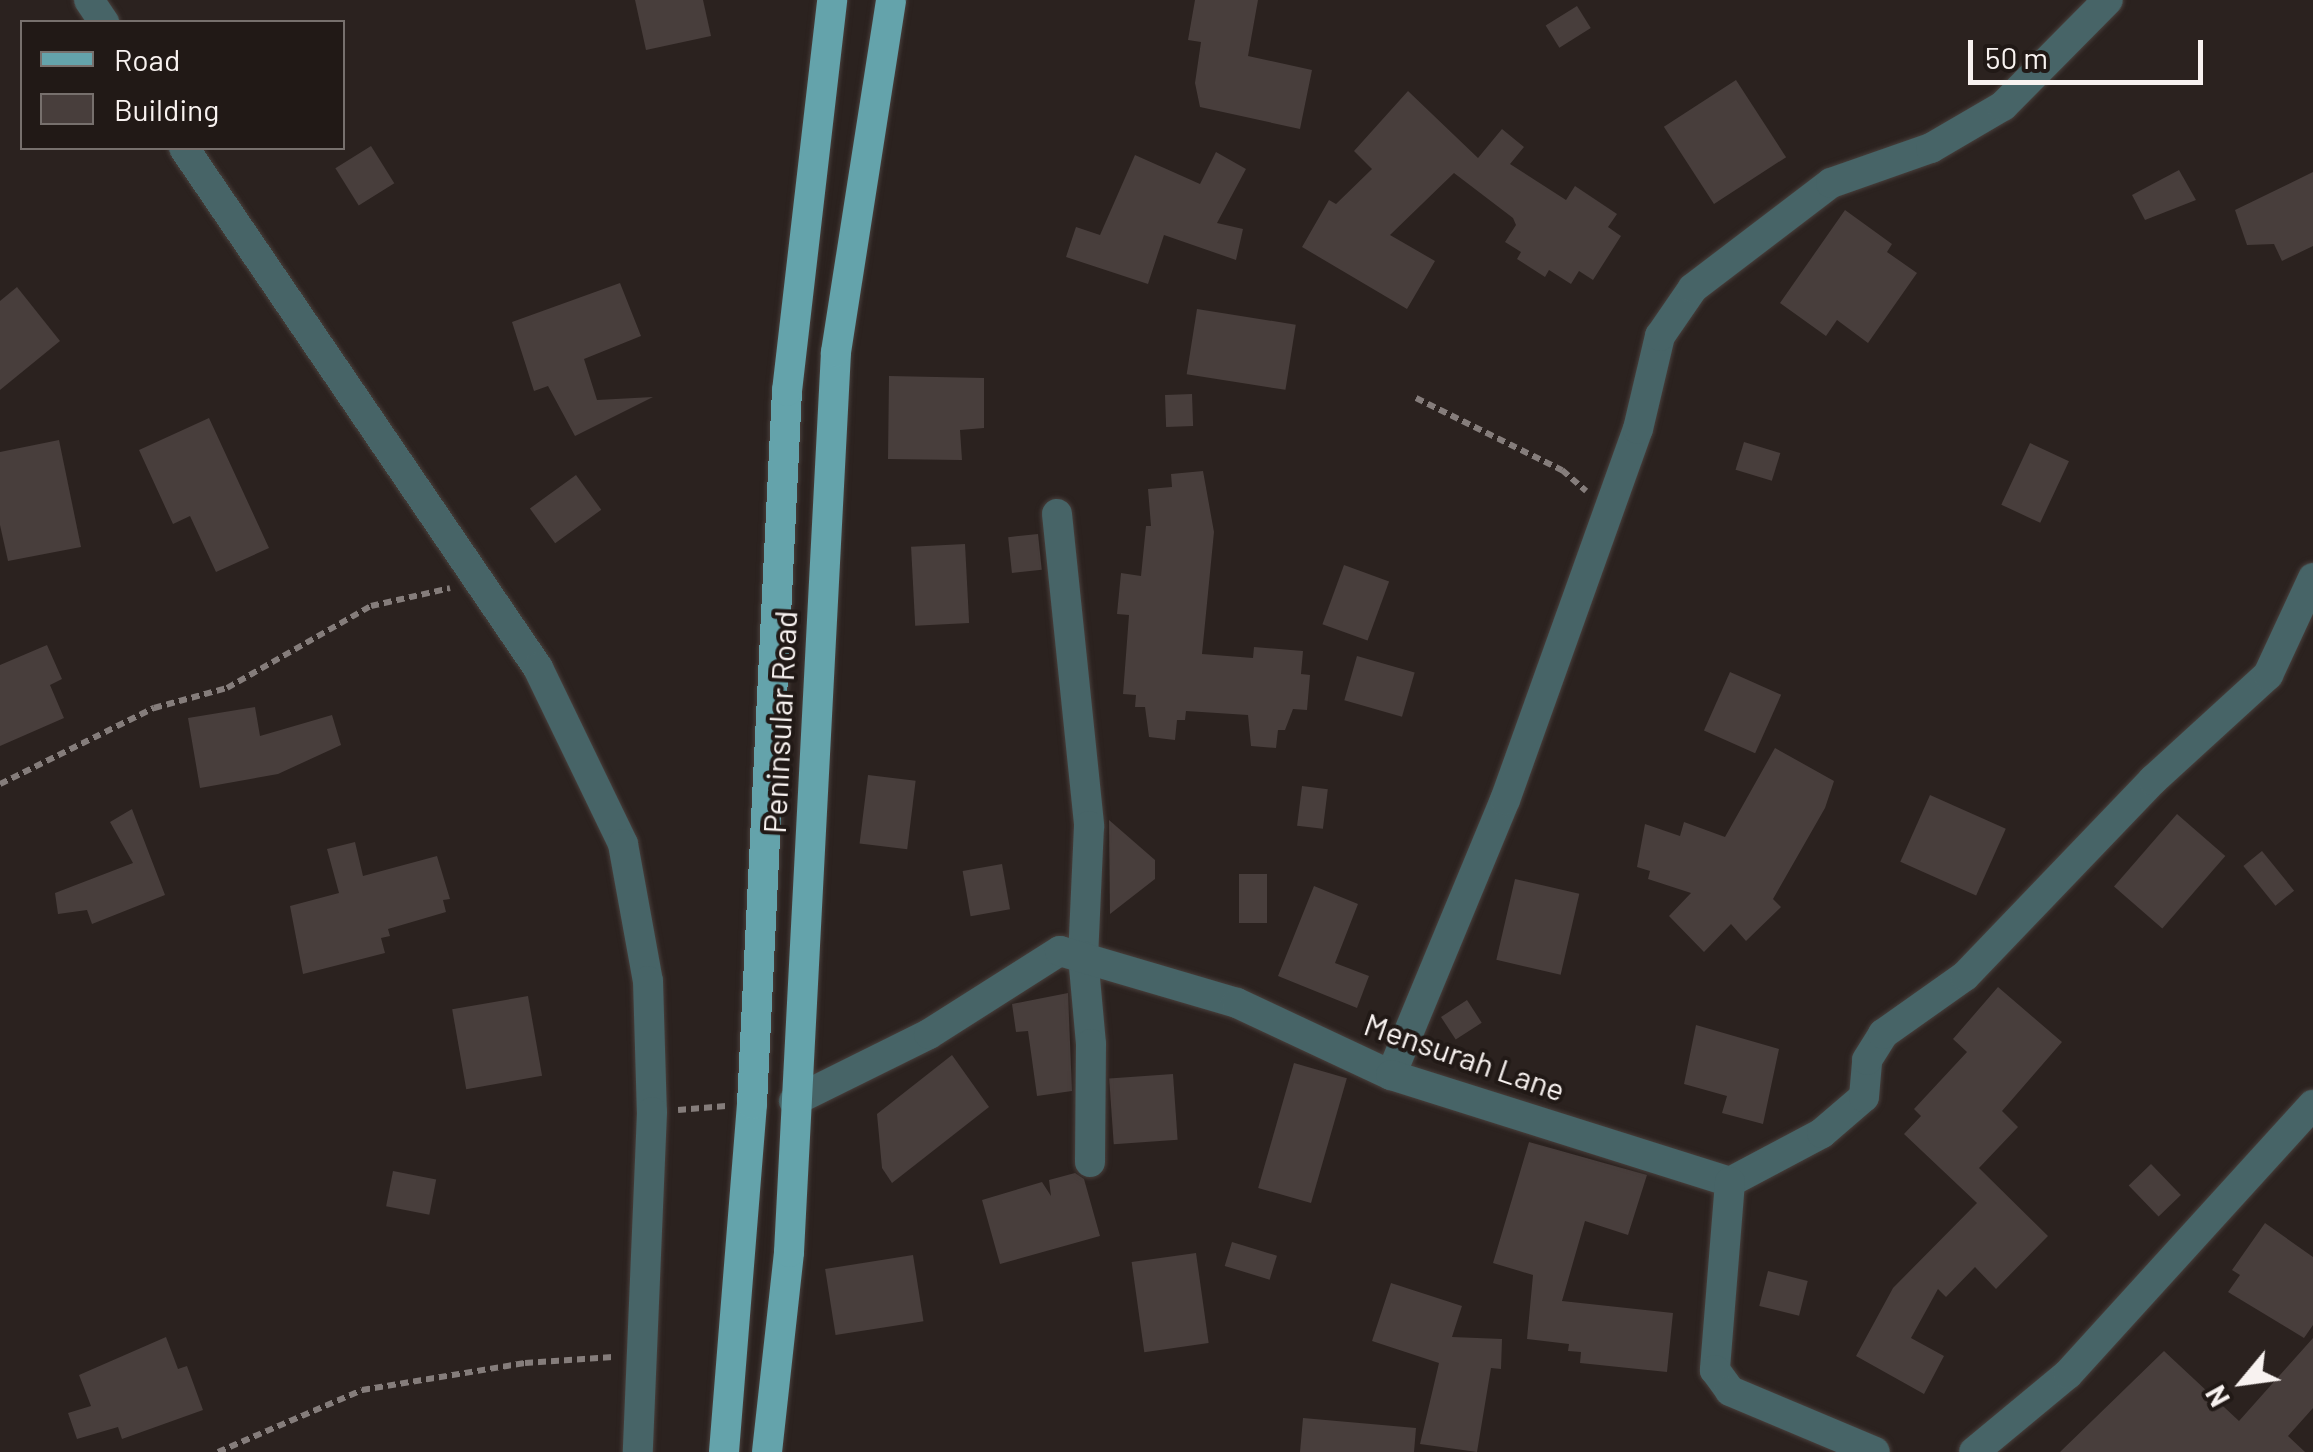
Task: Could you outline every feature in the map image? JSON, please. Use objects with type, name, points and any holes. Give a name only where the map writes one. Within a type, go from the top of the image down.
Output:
[{"type":"main road","name":"Peninsular Road","points":[[724,1452],[752,1104],[787,390],[832,0]]},
{"type":"main road","name":"Peninsular Road","points":[[767,1452],[789,1252],[836,352],[892,0]]},
{"type":"street","points":[[1391,1074],[1505,800],[1610,511],[1660,336],[1693,288],[1831,182],[1931,148],[2003,106],[2108,0]]},
{"type":"street","points":[[185,150],[538,668],[623,844],[648,981],[652,1112],[638,1452]]},
{"type":"street","points":[[1057,514],[1089,826],[1083,956],[1091,1044],[1090,1162]]},
{"type":"street","points":[[1875,1452],[1730,1391],[1716,1370],[1730,1182],[1822,1133],[1864,1097],[1867,1060],[1883,1034],[1965,976],[2153,780],[2268,675],[2313,578]]},
{"type":"street","name":"Mensurah Lane","points":[[794,1101],[929,1034],[1032,964],[1060,952],[1237,1003],[1391,1074],[1730,1182]]},
{"type":"street","points":[[1974,1452],[2068,1374],[2313,1105]]},
{"type":"path","points":[[1416,398],[1562,470],[1610,511]]},
{"type":"path","points":[[0,784],[154,708],[227,688],[371,606],[436,586],[486,592]]},
{"type":"path","points":[[652,1112],[752,1104]]},
{"type":"path","points":[[218,1452],[362,1390],[525,1363],[639,1355]]},
{"type":"building","points":[[635,0],[703,0],[711,36],[646,50]]},
{"type":"building","points":[[1195,0],[1258,0],[1248,56],[1312,70],[1300,129],[1200,107],[1195,83],[1201,42],[1188,40]]},
{"type":"building","points":[[1577,6],[1591,28],[1559,48],[1546,26]]},
{"type":"building","points":[[1736,80],[1786,157],[1714,204],[1664,127]]},
{"type":"building","points":[[1408,91],[1478,158],[1502,129],[1524,147],[1510,164],[1566,200],[1575,186],[1617,214],[1608,227],[1621,236],[1593,280],[1579,271],[1571,284],[1549,270],[1545,277],[1517,259],[1521,252],[1505,242],[1516,225],[1513,218],[1454,173],[1390,235],[1435,261],[1407,309],[1302,247],[1329,200],[1336,204],[1372,169],[1354,151]]},
{"type":"building","points":[[371,146],[394,183],[359,206],[335,168]]},
{"type":"building","points":[[1216,152],[1246,169],[1217,223],[1243,229],[1236,260],[1164,235],[1148,284],[1066,257],[1076,227],[1100,235],[1135,155],[1200,184]]},
{"type":"building","points":[[2179,170],[2196,200],[2145,220],[2132,195]]},
{"type":"building","points":[[2313,172],[2313,246],[2282,261],[2274,244],[2247,245],[2235,210]]},
{"type":"building","points":[[1845,210],[1892,244],[1887,252],[1917,273],[1868,343],[1837,320],[1826,336],[1780,303]]},
{"type":"building","points":[[620,283],[641,336],[584,359],[597,400],[653,397],[575,436],[548,386],[534,391],[512,322]]},
{"type":"building","points":[[17,287],[60,341],[0,390],[0,301]]},
{"type":"building","points":[[1197,309],[1296,325],[1285,390],[1187,374]]},
{"type":"building","points":[[889,376],[984,378],[984,428],[960,430],[962,460],[888,459]]},
{"type":"building","points":[[1192,394],[1193,426],[1166,427],[1165,395]]},
{"type":"building","points":[[209,418],[269,548],[216,572],[190,516],[173,524],[139,450]]},
{"type":"building","points":[[59,440],[81,547],[8,561],[0,525],[0,452]]},
{"type":"building","points":[[1744,442],[1780,453],[1772,481],[1736,470]]},
{"type":"building","points":[[2030,443],[2069,461],[2040,523],[2001,505]]},
{"type":"building","points":[[1203,471],[1214,532],[1202,654],[1253,658],[1254,647],[1303,651],[1301,674],[1310,675],[1307,710],[1293,709],[1285,730],[1278,730],[1276,748],[1251,746],[1248,715],[1186,711],[1185,720],[1177,720],[1175,740],[1149,737],[1145,707],[1135,707],[1136,695],[1123,694],[1129,615],[1117,614],[1121,573],[1141,576],[1146,526],[1151,526],[1148,489],[1172,487],[1171,474]]},
{"type":"building","points":[[576,475],[601,510],[555,543],[530,509]]},
{"type":"building","points":[[1038,534],[1042,570],[1012,573],[1008,537]]},
{"type":"building","points":[[965,544],[969,623],[915,626],[911,547]]},
{"type":"building","points":[[1344,565],[1389,581],[1368,641],[1322,624]]},
{"type":"building","points":[[47,645],[62,679],[50,685],[64,718],[0,746],[0,665]]},
{"type":"building","points":[[1357,656],[1415,673],[1402,717],[1344,700]]},
{"type":"building","points":[[1730,672],[1781,695],[1755,753],[1704,730]]},
{"type":"building","points":[[255,707],[260,736],[332,715],[341,745],[278,774],[200,788],[188,718]]},
{"type":"building","points":[[1775,748],[1834,781],[1825,808],[1773,899],[1781,907],[1746,941],[1731,924],[1704,952],[1669,916],[1691,893],[1648,879],[1650,871],[1637,867],[1645,824],[1680,836],[1684,822],[1725,837]]},
{"type":"building","points":[[868,775],[916,781],[907,849],[860,843]]},
{"type":"building","points":[[1302,786],[1328,789],[1323,829],[1297,826]]},
{"type":"building","points":[[1930,795],[2006,829],[1976,895],[1900,862]]},
{"type":"building","points":[[132,809],[165,895],[92,924],[87,910],[58,914],[55,893],[133,863],[110,822]]},
{"type":"building","points":[[2177,814],[2225,856],[2162,928],[2114,886]]},
{"type":"building","points":[[1109,820],[1155,860],[1155,879],[1110,914]]},
{"type":"building","points":[[355,842],[363,876],[437,856],[450,899],[443,900],[446,912],[388,929],[390,936],[381,938],[385,953],[303,974],[290,906],[339,893],[327,849]]},
{"type":"building","points":[[2262,851],[2294,891],[2275,906],[2243,866]]},
{"type":"building","points":[[1002,864],[1010,909],[971,916],[963,871]]},
{"type":"building","points":[[1239,874],[1267,874],[1267,923],[1239,923]]},
{"type":"building","points":[[1515,879],[1579,894],[1561,975],[1496,960]]},
{"type":"building","points":[[1314,886],[1358,904],[1335,963],[1369,976],[1357,1008],[1278,976]]},
{"type":"building","points":[[1998,987],[2062,1042],[2002,1111],[2018,1127],[1979,1168],[2048,1236],[1996,1289],[1975,1267],[1946,1297],[1938,1289],[1911,1338],[1944,1356],[1924,1394],[1856,1356],[1893,1288],[1977,1203],[1904,1134],[1921,1116],[1914,1109],[1967,1052],[1953,1039]]},
{"type":"building","points":[[1068,993],[1072,1091],[1037,1096],[1028,1031],[1016,1032],[1012,1004]]},
{"type":"building","points":[[528,996],[542,1076],[466,1089],[452,1009]]},
{"type":"building","points":[[1467,1000],[1482,1023],[1456,1040],[1441,1017]]},
{"type":"building","points":[[1696,1025],[1779,1049],[1763,1124],[1722,1113],[1727,1096],[1684,1084]]},
{"type":"building","points":[[952,1055],[989,1107],[892,1183],[882,1168],[877,1114]]},
{"type":"building","points":[[1294,1063],[1347,1078],[1311,1203],[1258,1188]]},
{"type":"building","points":[[1173,1074],[1178,1140],[1114,1144],[1109,1078]]},
{"type":"building","points":[[1529,1142],[1647,1175],[1628,1235],[1585,1221],[1562,1301],[1673,1313],[1667,1372],[1580,1363],[1581,1352],[1568,1351],[1569,1344],[1527,1339],[1533,1275],[1493,1263]]},
{"type":"building","points":[[2151,1164],[2181,1195],[2159,1216],[2129,1186]]},
{"type":"building","points":[[393,1171],[436,1179],[429,1215],[386,1206]]},
{"type":"building","points":[[1075,1173],[1084,1179],[1100,1236],[1000,1264],[982,1200],[1042,1182],[1051,1196],[1049,1180]]},
{"type":"building","points":[[2265,1223],[2313,1257],[2313,1325],[2304,1338],[2228,1292],[2240,1275],[2232,1270]]},
{"type":"building","points":[[1232,1242],[1277,1256],[1270,1280],[1225,1266]]},
{"type":"building","points":[[1196,1253],[1209,1343],[1144,1352],[1132,1262]]},
{"type":"building","points":[[913,1255],[923,1321],[836,1335],[825,1269]]},
{"type":"building","points":[[1768,1271],[1808,1281],[1799,1316],[1759,1306]]},
{"type":"building","points":[[1391,1283],[1462,1306],[1452,1337],[1502,1339],[1501,1369],[1491,1368],[1477,1452],[1420,1444],[1439,1363],[1372,1341]]},
{"type":"building","points":[[166,1337],[178,1369],[187,1366],[203,1410],[122,1439],[118,1427],[77,1439],[68,1413],[91,1406],[79,1375]]},
{"type":"building","points":[[2313,1338],[2313,1408],[2288,1436],[2305,1452],[2060,1452],[2164,1351],[2239,1421]]},
{"type":"building","points":[[1303,1418],[1416,1428],[1414,1452],[1300,1452]]}]
